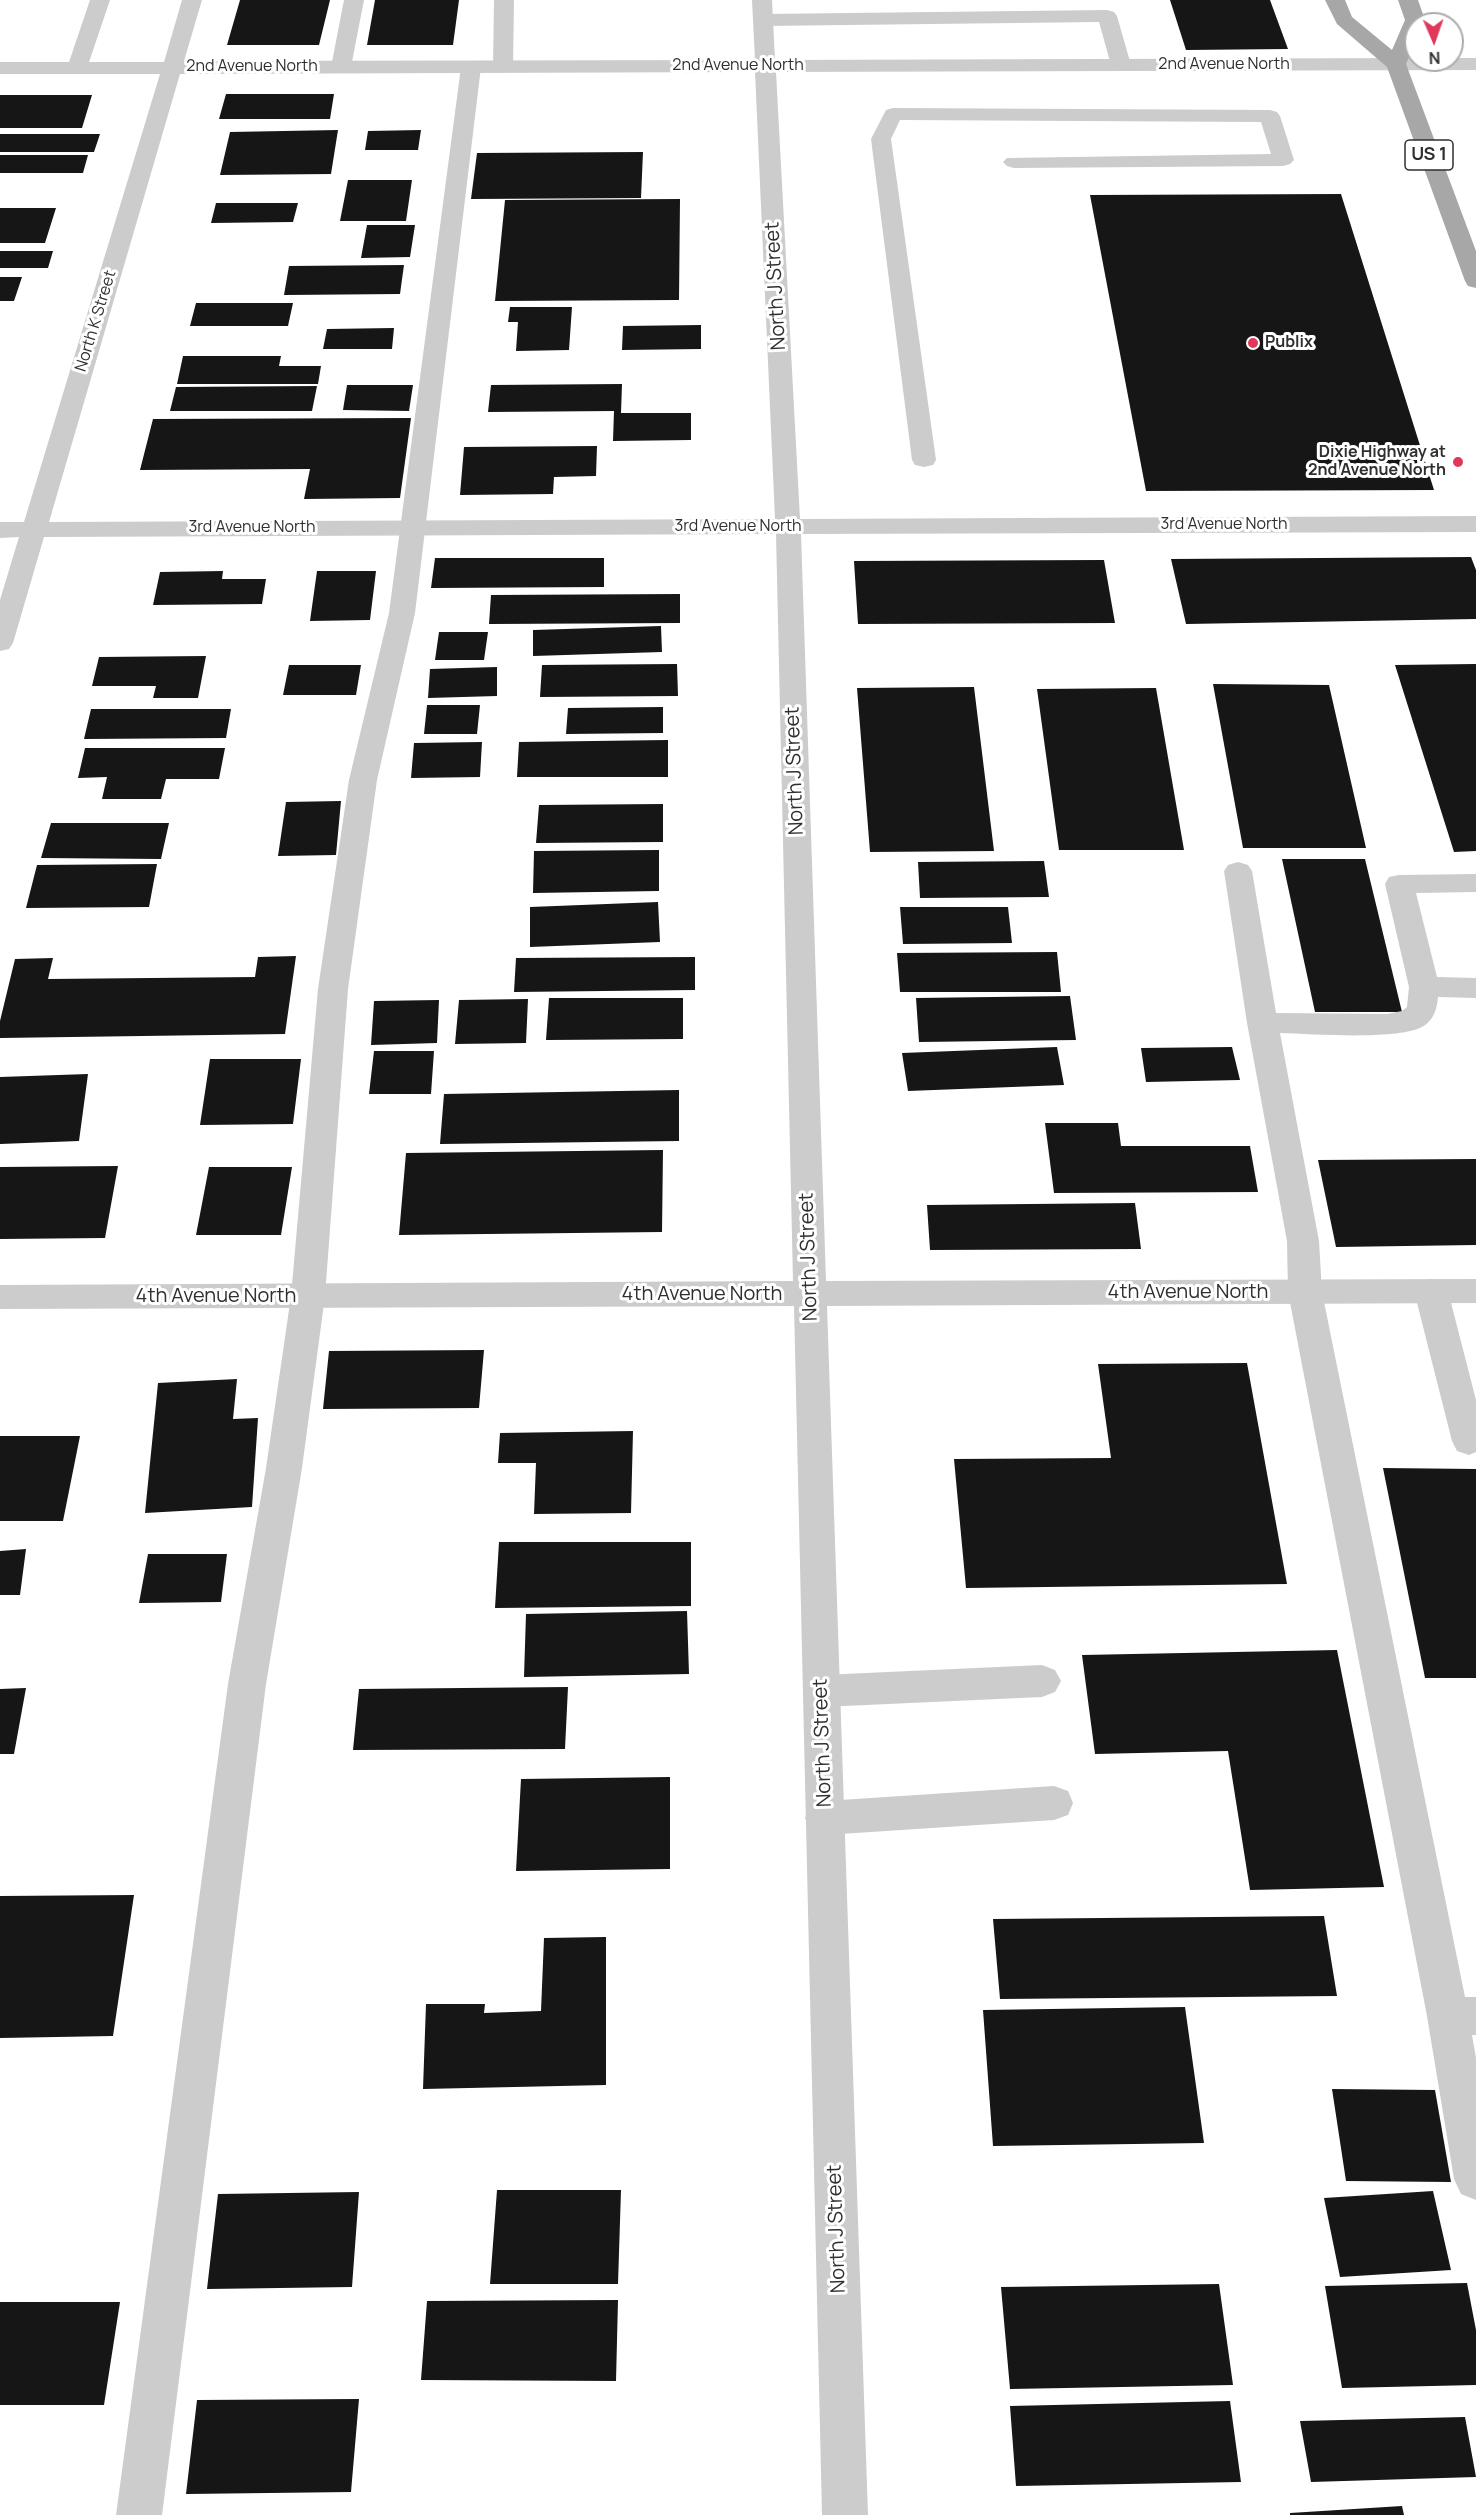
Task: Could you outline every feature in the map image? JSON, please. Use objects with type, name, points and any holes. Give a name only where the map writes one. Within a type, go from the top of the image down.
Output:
[{"type":"main road","name":"US 1","points":[[1335,0],[1344,20],[1396,64],[1476,281]]},
{"type":"main road","points":[[1396,64],[1415,20],[1408,0]]},
{"type":"street","points":[[77,68],[100,0]]},
{"type":"street","name":"North K Street","points":[[0,642],[192,0]]},
{"type":"street","points":[[341,67],[354,0]]},
{"type":"street","points":[[503,67],[504,0]]},
{"type":"street","points":[[763,10],[1107,16],[1121,65]]},
{"type":"street","name":"North J Street","points":[[763,10],[788,527],[845,2515]]},
{"type":"street","name":"2nd Avenue North","points":[[0,68],[1476,64]]},
{"type":"street","points":[[139,2515],[248,1684],[284,1468],[308,1296],[333,989],[363,780],[402,613],[471,67]]},
{"type":"street","points":[[924,460],[881,139],[893,114],[1270,116],[1283,160],[1014,162]]},
{"type":"street","name":"3rd Avenue North","points":[[0,530],[1476,524]]},
{"type":"street","points":[[1238,872],[1262,1023],[1303,1241],[1305,1292],[1462,2016],[1476,2179]]},
{"type":"street","points":[[1262,1023],[1387,1024],[1411,1020],[1422,1010],[1424,987],[1399,884],[1476,884]]},
{"type":"street","points":[[1424,987],[1476,988]]},
{"type":"street","points":[[1431,1291],[1468,1441]]},
{"type":"street","name":"4th Avenue North","points":[[0,1297],[1476,1291]]},
{"type":"street","points":[[822,1691],[1042,1681]]},
{"type":"street","points":[[825,1818],[1054,1803]]},
{"type":"building","points":[[240,0],[330,0],[319,45],[227,45]]},
{"type":"building","points":[[375,0],[459,0],[453,45],[367,45]]},
{"type":"building","points":[[1170,0],[1270,0],[1288,49],[1186,50]]},
{"type":"building","points":[[226,94],[334,94],[330,119],[219,119]]},
{"type":"building","points":[[0,95],[92,95],[82,128],[0,128]]},
{"type":"building","points":[[338,130],[331,174],[220,175],[230,132]]},
{"type":"building","points":[[421,130],[418,150],[365,150],[368,131]]},
{"type":"building","points":[[0,134],[100,134],[94,152],[0,152]]},
{"type":"building","points":[[643,152],[641,198],[471,199],[477,153]]},
{"type":"building","points":[[0,155],[88,155],[83,173],[0,173]]},
{"type":"building","points":[[348,180],[412,180],[406,221],[340,221]]},
{"type":"building","name":"Publix","points":[[1341,194],[1434,490],[1146,491],[1090,195]]},
{"type":"building","points":[[680,199],[679,300],[495,301],[505,200]]},
{"type":"building","points":[[216,203],[298,203],[293,222],[211,223]]},
{"type":"building","points":[[0,208],[56,208],[45,243],[0,243]]},
{"type":"building","points":[[367,225],[415,225],[410,257],[361,258]]},
{"type":"building","points":[[0,251],[53,251],[48,268],[0,268]]},
{"type":"building","points":[[404,265],[400,294],[284,295],[289,266]]},
{"type":"building","points":[[0,277],[22,277],[14,301],[0,301]]},
{"type":"building","points":[[196,303],[293,303],[288,326],[190,326]]},
{"type":"building","points":[[510,307],[572,307],[569,350],[516,351],[518,322],[508,322]]},
{"type":"building","points":[[701,325],[701,349],[622,350],[623,326]]},
{"type":"building","points":[[394,328],[392,349],[323,349],[327,329]]},
{"type":"building","points":[[183,356],[281,356],[279,366],[321,366],[318,384],[177,384]]},
{"type":"building","points":[[622,384],[621,413],[691,413],[691,440],[613,441],[614,411],[488,412],[491,385]]},
{"type":"building","points":[[347,385],[413,385],[409,411],[343,410]]},
{"type":"building","points":[[317,386],[312,411],[170,411],[176,387]]},
{"type":"building","points":[[411,418],[400,498],[304,499],[310,469],[140,470],[153,419]]},
{"type":"building","points":[[597,446],[596,476],[554,477],[553,494],[460,495],[464,447]]},
{"type":"building","points":[[1471,557],[1476,570],[1476,619],[1186,624],[1171,559]]},
{"type":"building","points":[[435,558],[604,558],[604,587],[431,588]]},
{"type":"building","points":[[1104,560],[1115,623],[858,624],[854,561]]},
{"type":"building","points":[[223,571],[222,579],[266,579],[262,604],[153,605],[160,572]]},
{"type":"building","points":[[317,571],[376,571],[370,620],[310,621]]},
{"type":"building","points":[[680,594],[680,623],[489,624],[491,595]]},
{"type":"building","points":[[661,626],[662,652],[533,656],[533,630]]},
{"type":"building","points":[[439,632],[488,632],[484,660],[435,660]]},
{"type":"building","points":[[206,656],[198,698],[153,698],[156,686],[92,686],[99,657]]},
{"type":"building","points":[[677,664],[678,696],[540,697],[542,665]]},
{"type":"building","points":[[1476,664],[1476,851],[1454,852],[1395,665]]},
{"type":"building","points":[[289,665],[361,665],[356,695],[283,695]]},
{"type":"building","points":[[497,667],[497,696],[428,698],[430,669]]},
{"type":"building","points":[[1213,684],[1329,685],[1366,848],[1243,848]]},
{"type":"building","points":[[974,687],[994,851],[870,852],[857,688]]},
{"type":"building","points":[[1156,688],[1184,850],[1059,850],[1037,689]]},
{"type":"building","points":[[427,705],[480,705],[477,734],[424,734]]},
{"type":"building","points":[[663,707],[663,733],[566,734],[568,708]]},
{"type":"building","points":[[91,709],[231,709],[226,738],[84,739]]},
{"type":"building","points":[[668,740],[668,777],[517,777],[519,742]]},
{"type":"building","points":[[482,742],[480,777],[411,778],[414,743]]},
{"type":"building","points":[[85,748],[225,748],[219,779],[166,779],[161,799],[102,799],[107,777],[78,778]]},
{"type":"building","points":[[341,801],[336,855],[278,856],[286,802]]},
{"type":"building","points":[[663,804],[663,842],[536,843],[539,805]]},
{"type":"building","points":[[51,823],[169,823],[161,859],[41,858]]},
{"type":"building","points":[[659,850],[659,891],[533,893],[534,851]]},
{"type":"building","points":[[1282,859],[1365,859],[1402,1012],[1315,1012]]},
{"type":"building","points":[[1044,861],[1049,897],[920,898],[918,862]]},
{"type":"building","points":[[157,864],[149,907],[26,908],[37,865]]},
{"type":"building","points":[[658,902],[660,942],[530,947],[530,907]]},
{"type":"building","points":[[900,907],[1008,907],[1012,943],[903,944]]},
{"type":"building","points":[[1057,952],[1061,992],[900,992],[897,953]]},
{"type":"building","points":[[296,956],[285,1034],[0,1038],[0,1021],[15,959],[53,958],[48,979],[255,977],[258,957]]},
{"type":"building","points":[[695,957],[695,990],[514,992],[516,958]]},
{"type":"building","points":[[1070,996],[1076,1040],[919,1042],[916,998]]},
{"type":"building","points":[[549,998],[683,998],[683,1039],[546,1040]]},
{"type":"building","points":[[528,999],[526,1043],[455,1044],[459,1000]]},
{"type":"building","points":[[439,1000],[437,1043],[371,1045],[374,1001]]},
{"type":"building","points":[[1057,1047],[1064,1085],[908,1091],[902,1053]]},
{"type":"building","points":[[1232,1047],[1240,1080],[1146,1082],[1141,1048]]},
{"type":"building","points":[[374,1051],[434,1051],[431,1094],[369,1094]]},
{"type":"building","points":[[210,1059],[301,1059],[293,1124],[200,1125]]},
{"type":"building","points":[[88,1074],[79,1141],[0,1144],[0,1077]]},
{"type":"building","points":[[679,1090],[679,1141],[440,1144],[444,1094]]},
{"type":"building","points":[[1045,1123],[1118,1123],[1121,1146],[1250,1146],[1258,1192],[1054,1193]]},
{"type":"building","points":[[663,1150],[662,1232],[399,1235],[406,1153]]},
{"type":"building","points":[[1476,1159],[1476,1245],[1336,1247],[1318,1160]]},
{"type":"building","points":[[118,1166],[105,1238],[0,1239],[0,1167]]},
{"type":"building","points":[[209,1167],[292,1167],[281,1235],[196,1235]]},
{"type":"building","points":[[1135,1203],[1141,1249],[930,1250],[927,1205]]},
{"type":"building","points":[[484,1350],[479,1408],[323,1409],[329,1351]]},
{"type":"building","points":[[1247,1363],[1287,1584],[966,1588],[954,1459],[1111,1458],[1098,1364]]},
{"type":"building","points":[[237,1379],[233,1419],[258,1418],[252,1507],[145,1513],[158,1383]]},
{"type":"building","points":[[633,1431],[631,1513],[534,1514],[536,1463],[498,1463],[500,1433]]},
{"type":"building","points":[[0,1436],[80,1436],[63,1521],[0,1521]]},
{"type":"building","points":[[1383,1468],[1476,1469],[1476,1678],[1425,1678]]},
{"type":"building","points":[[499,1542],[691,1542],[691,1606],[495,1608]]},
{"type":"building","points":[[26,1549],[20,1595],[0,1595],[0,1551]]},
{"type":"building","points":[[148,1554],[227,1554],[221,1602],[139,1603]]},
{"type":"building","points":[[687,1611],[689,1674],[524,1677],[526,1614]]},
{"type":"building","points":[[1337,1650],[1384,1887],[1250,1890],[1228,1751],[1095,1754],[1082,1655]]},
{"type":"building","points":[[568,1687],[565,1749],[353,1750],[359,1689]]},
{"type":"building","points":[[26,1688],[14,1754],[0,1754],[0,1689]]},
{"type":"building","points":[[670,1777],[670,1869],[516,1871],[521,1779]]},
{"type":"building","points":[[134,1895],[113,2036],[0,2038],[0,1896]]},
{"type":"building","points":[[1324,1916],[1337,1996],[1000,1999],[993,1919]]},
{"type":"building","points":[[606,1937],[606,2085],[423,2089],[426,2004],[485,2004],[484,2013],[541,2011],[544,1938]]},
{"type":"building","points":[[1185,2007],[1204,2143],[993,2146],[983,2010]]},
{"type":"building","points":[[1332,2089],[1435,2090],[1451,2182],[1346,2181]]},
{"type":"building","points":[[497,2190],[621,2190],[618,2284],[490,2284]]},
{"type":"building","points":[[1433,2191],[1451,2270],[1340,2277],[1324,2198]]},
{"type":"building","points":[[359,2192],[352,2287],[207,2289],[218,2194]]},
{"type":"building","points":[[1467,2283],[1476,2330],[1476,2385],[1342,2388],[1325,2286]]},
{"type":"building","points":[[1219,2284],[1233,2385],[1010,2389],[1001,2287]]},
{"type":"building","points":[[618,2300],[616,2381],[421,2380],[427,2301]]},
{"type":"building","points":[[0,2302],[120,2302],[104,2405],[0,2405]]},
{"type":"building","points":[[359,2399],[351,2492],[186,2494],[197,2400]]},
{"type":"building","points":[[1230,2401],[1241,2482],[1016,2486],[1010,2406]]},
{"type":"building","points":[[1465,2417],[1476,2477],[1311,2482],[1300,2421]]},
{"type":"building","points":[[1402,2506],[1404,2515],[1290,2515],[1290,2513]]},
{"type":"place","name":"Publix","points":[[1253,343]]},
{"type":"place","name":"Dixie Highway at 2nd Avenue North","points":[[1458,462]]}]
